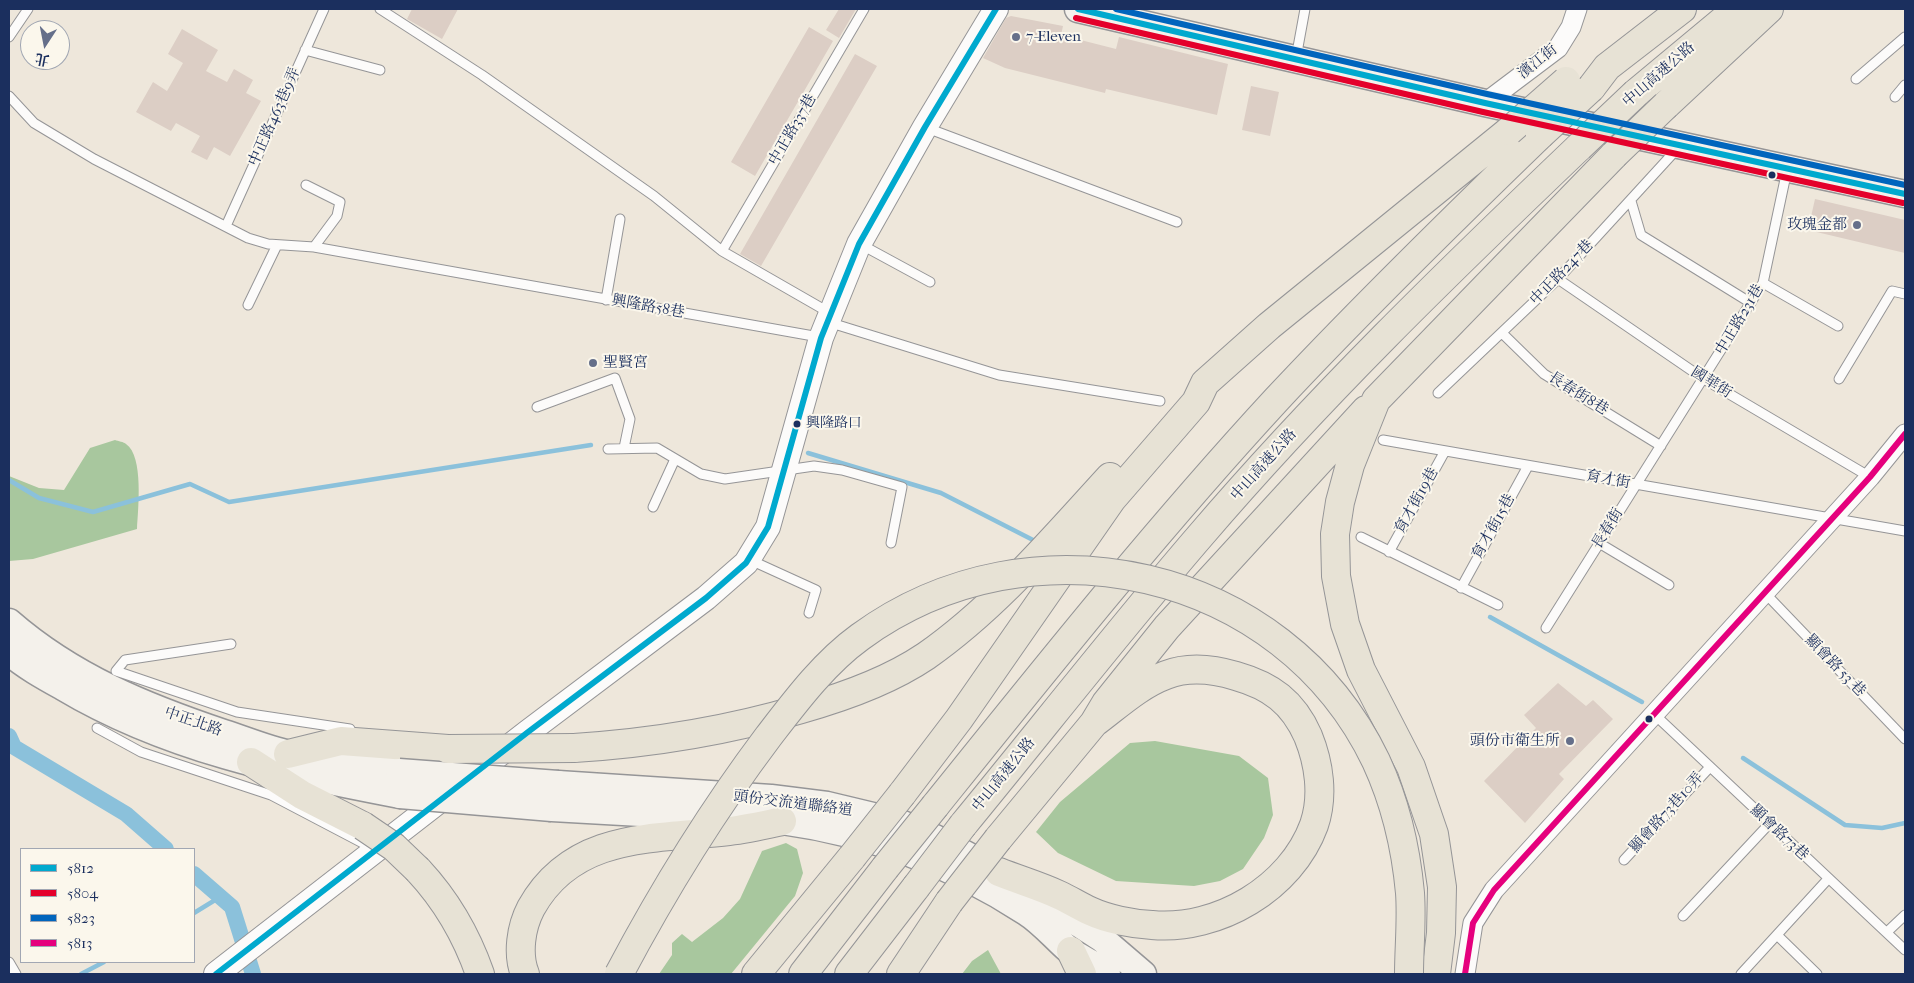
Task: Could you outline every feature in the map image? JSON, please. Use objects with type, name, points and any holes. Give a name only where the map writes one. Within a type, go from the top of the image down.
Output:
[{"type":"highway","points":[[803,974],[884,868],[1098,603],[1277,400],[1364,308],[1540,135],[1591,88],[1607,67],[1682,9]]},
{"type":"highway","name":"中山高速公路","points":[[849,974],[963,825],[1200,536],[1310,414],[1421,298],[1579,147],[1636,93],[1737,9]]},
{"type":"highway","points":[[901,974],[949,902],[1094,722],[1106,703],[1167,627],[1355,420],[1614,155],[1769,9]]},
{"type":"highway","points":[[288,754],[341,741],[448,749],[574,748],[626,745],[752,723],[834,700],[881,681],[925,656],[978,614],[1033,560],[1187,396],[1205,383],[1269,326],[1509,131],[1566,81],[1607,67]]},
{"type":"highway","points":[[756,974],[902,794],[964,711],[1112,499],[1196,402],[1205,383]]},
{"type":"highway","points":[[1376,400],[1352,457],[1340,502],[1335,534],[1336,576],[1345,624],[1362,670],[1411,767],[1434,834],[1442,887],[1442,912],[1436,974]]},
{"type":"highway","points":[[619,974],[679,865],[722,798],[790,708],[834,659],[859,637],[917,602],[985,578],[1027,571],[1060,569],[1097,570],[1143,578],[1217,602],[1248,620],[1279,642],[1306,665],[1333,695],[1359,730],[1377,763],[1400,833],[1410,894],[1409,974]]},
{"type":"highway","points":[[999,872],[1059,894],[1091,912],[1152,926],[1175,925],[1206,920],[1233,910],[1268,888],[1298,855],[1314,824],[1319,789],[1315,755],[1302,723],[1279,695],[1254,681],[1224,672],[1193,668],[1166,675],[1141,688],[1094,722]]},
{"type":"highway","points":[[252,762],[302,795],[363,826],[394,847],[418,870],[450,907],[463,931],[480,974]]},
{"type":"highway","points":[[525,974],[521,950],[527,916],[547,884],[579,857],[643,838],[730,830],[782,822]]},
{"type":"main road","points":[[1078,9],[1133,15],[1295,60],[1484,104],[1905,194]]},
{"type":"main road","name":"中正北路","points":[[9,622],[48,653],[81,674],[122,696],[170,715],[288,754],[399,783]]},
{"type":"main road","name":"中正北路","points":[[9,652],[51,680],[122,720],[185,743],[317,779],[399,783]]},
{"type":"main road","name":"頭份交流道聯絡道","points":[[399,783],[555,796],[782,822],[825,828],[880,842],[921,857],[1028,913],[1076,963],[1107,974]]},
{"type":"main road","name":"頭份交流道聯絡道","points":[[555,796],[770,798],[836,807],[898,822],[935,838],[999,872],[1101,938],[1143,974]]},
{"type":"street","points":[[216,974],[260,942],[515,742],[706,598],[748,559],[768,527],[826,324],[859,244],[925,127],[996,9]]},
{"type":"street","name":"濱江街","points":[[1484,104],[1558,48],[1570,27],[1577,9]]},
{"type":"street","points":[[1465,974],[1472,923],[1494,890],[1870,477],[1905,434]]},
{"type":"lane","points":[[9,37],[28,9]]},
{"type":"lane","name":"中正路463巷9弄","points":[[226,226],[324,9]]},
{"type":"lane","points":[[380,9],[482,75],[654,196],[722,251],[826,324],[999,375],[1160,401]]},
{"type":"lane","name":"中正路337巷","points":[[722,251],[864,9]]},
{"type":"lane","points":[[1295,60],[1305,9]]},
{"type":"lane","points":[[1856,79],[1904,41]]},
{"type":"lane","points":[[305,50],[380,70]]},
{"type":"lane","points":[[1895,96],[1905,85]]},
{"type":"lane","name":"興隆路58巷","points":[[9,96],[34,123],[86,155],[248,238],[277,245],[314,248],[606,300],[826,324]]},
{"type":"lane","points":[[925,127],[1177,222]]},
{"type":"lane","name":"中正路247巷","points":[[1438,393],[1558,279],[1631,201],[1679,146]]},
{"type":"lane","name":"中正路231巷","points":[[1704,379],[1764,284],[1787,170]]},
{"type":"lane","points":[[306,185],[340,202],[337,216],[314,248]]},
{"type":"lane","points":[[1631,201],[1641,235],[1752,303]]},
{"type":"lane","points":[[606,300],[620,219]]},
{"type":"lane","points":[[859,244],[930,282]]},
{"type":"lane","points":[[248,305],[277,245]]},
{"type":"lane","name":"國華街","points":[[1558,279],[1704,379],[1870,477]]},
{"type":"lane","points":[[1764,284],[1838,326]]},
{"type":"lane","points":[[1838,379],[1892,292],[1905,294]]},
{"type":"lane","name":"長春街8巷","points":[[1502,333],[1544,374],[1661,446]]},
{"type":"lane","points":[[537,407],[615,378],[630,419],[624,448]]},
{"type":"lane","name":"長春街","points":[[1546,628],[1635,484],[1704,379]]},
{"type":"lane","name":"育才街","points":[[1383,440],[1905,531]]},
{"type":"lane","points":[[608,449],[657,448],[701,474],[725,479],[814,466],[833,468],[902,487],[891,543]]},
{"type":"lane","name":"育才街19巷","points":[[1390,552],[1445,451]]},
{"type":"lane","points":[[654,507],[675,459]]},
{"type":"lane","name":"育才街15巷","points":[[1461,588],[1528,466]]},
{"type":"lane","points":[[1360,537],[1498,605]]},
{"type":"lane","points":[[1599,543],[1669,585]]},
{"type":"lane","points":[[748,559],[816,590],[809,613]]},
{"type":"lane","name":"顯會路 53 巷","points":[[1765,593],[1905,739]]},
{"type":"lane","points":[[231,644],[125,660],[116,671],[237,712],[359,729]]},
{"type":"lane","name":"顯會路73巷","points":[[1654,714],[1905,950]]},
{"type":"lane","points":[[96,728],[141,752],[271,795],[377,850]]},
{"type":"lane","points":[[476,739],[515,742]]},
{"type":"lane","name":"顯會路73巷10弄","points":[[1624,860],[1710,767]]},
{"type":"lane","points":[[1683,916],[1770,824]]},
{"type":"lane","points":[[1741,974],[1828,879]]},
{"type":"lane","points":[[1887,932],[1905,915]]},
{"type":"lane","points":[[1777,935],[1817,974]]},
{"type":"lane","points":[[9,962],[16,974]]},
{"type":"green space","points":[[115,440],[126,444],[132,450],[138,471],[137,529],[33,559],[9,561],[9,476],[39,488],[64,490],[90,448]]},
{"type":"green space","points":[[1155,741],[1239,756],[1268,778],[1273,815],[1264,838],[1243,869],[1220,881],[1194,886],[1116,881],[1058,853],[1036,832],[1060,802],[1130,743]]},
{"type":"green space","points":[[786,843],[797,849],[803,873],[795,896],[731,974],[659,974],[672,955],[672,943],[682,934],[692,942],[723,918],[740,899],[762,851]]},
{"type":"green space","points":[[988,950],[1001,974],[962,974],[972,961]]},
{"type":"building","points":[[412,9],[458,9],[442,39],[407,19]]},
{"type":"building","points":[[839,9],[856,9],[839,38],[826,30]]},
{"type":"building","points":[[1011,16],[1063,26],[1061,35],[1116,49],[1119,37],[1228,64],[1217,115],[1106,89],[1105,93],[1005,68],[983,58],[1006,18]]},
{"type":"building","points":[[809,27],[833,41],[755,176],[731,162]]},
{"type":"building","points":[[182,29],[218,50],[206,71],[227,82],[234,69],[253,80],[246,93],[261,101],[230,156],[214,147],[207,160],[191,152],[200,136],[176,123],[171,131],[136,112],[153,82],[167,91],[183,63],[168,54]]},
{"type":"building","points":[[855,54],[877,66],[761,266],[740,254]]},
{"type":"building","points":[[1251,86],[1279,92],[1270,136],[1242,130]]},
{"type":"building","name":"玫瑰金都","points":[[1815,199],[1905,220],[1905,253],[1808,230]]},
{"type":"building","points":[[1558,683],[1586,706],[1593,700],[1613,719],[1559,774],[1564,779],[1525,823],[1484,781],[1536,728],[1524,715]]},
{"type":"waterway","points":[[9,480],[39,498],[93,512],[190,484],[229,502],[591,445]]},
{"type":"waterway","points":[[808,453],[941,493],[1033,540]]},
{"type":"waterway","points":[[1490,617],[1642,702]]},
{"type":"waterway","points":[[9,736],[14,747],[126,814],[165,848]]},
{"type":"waterway","points":[[1743,758],[1845,825],[1882,828],[1905,823]]},
{"type":"waterway","points":[[195,875],[232,907],[253,974]]},
{"type":"waterway","points":[[195,912],[220,897]]},
{"type":"waterway","points":[[81,974],[102,963]]},
{"type":"transit line","name":"5812","points":[[216,974],[528,732],[706,598],[746,563],[768,527],[821,338],[859,244],[925,127],[996,9]]},
{"type":"transit line","name":"5812","points":[[1078,9],[1485,103],[1905,194]]},
{"type":"transit line","name":"5823","points":[[1116,9],[1487,94],[1905,185]]},
{"type":"transit line","name":"5804","points":[[1076,18],[1483,112],[1903,203]]},
{"type":"transit line","name":"5813","points":[[1465,974],[1473,923],[1494,890],[1870,477],[1905,434]]},
{"type":"place","name":"7-Eleven","points":[[1016,37]]},
{"type":"place","name":"玫瑰金都","points":[[1857,225]]},
{"type":"place","name":"聖賢宮","points":[[593,363]]},
{"type":"place","name":"興隆路口","points":[[797,424]]},
{"type":"place","name":"頭份市衛生所","points":[[1570,741]]}]
